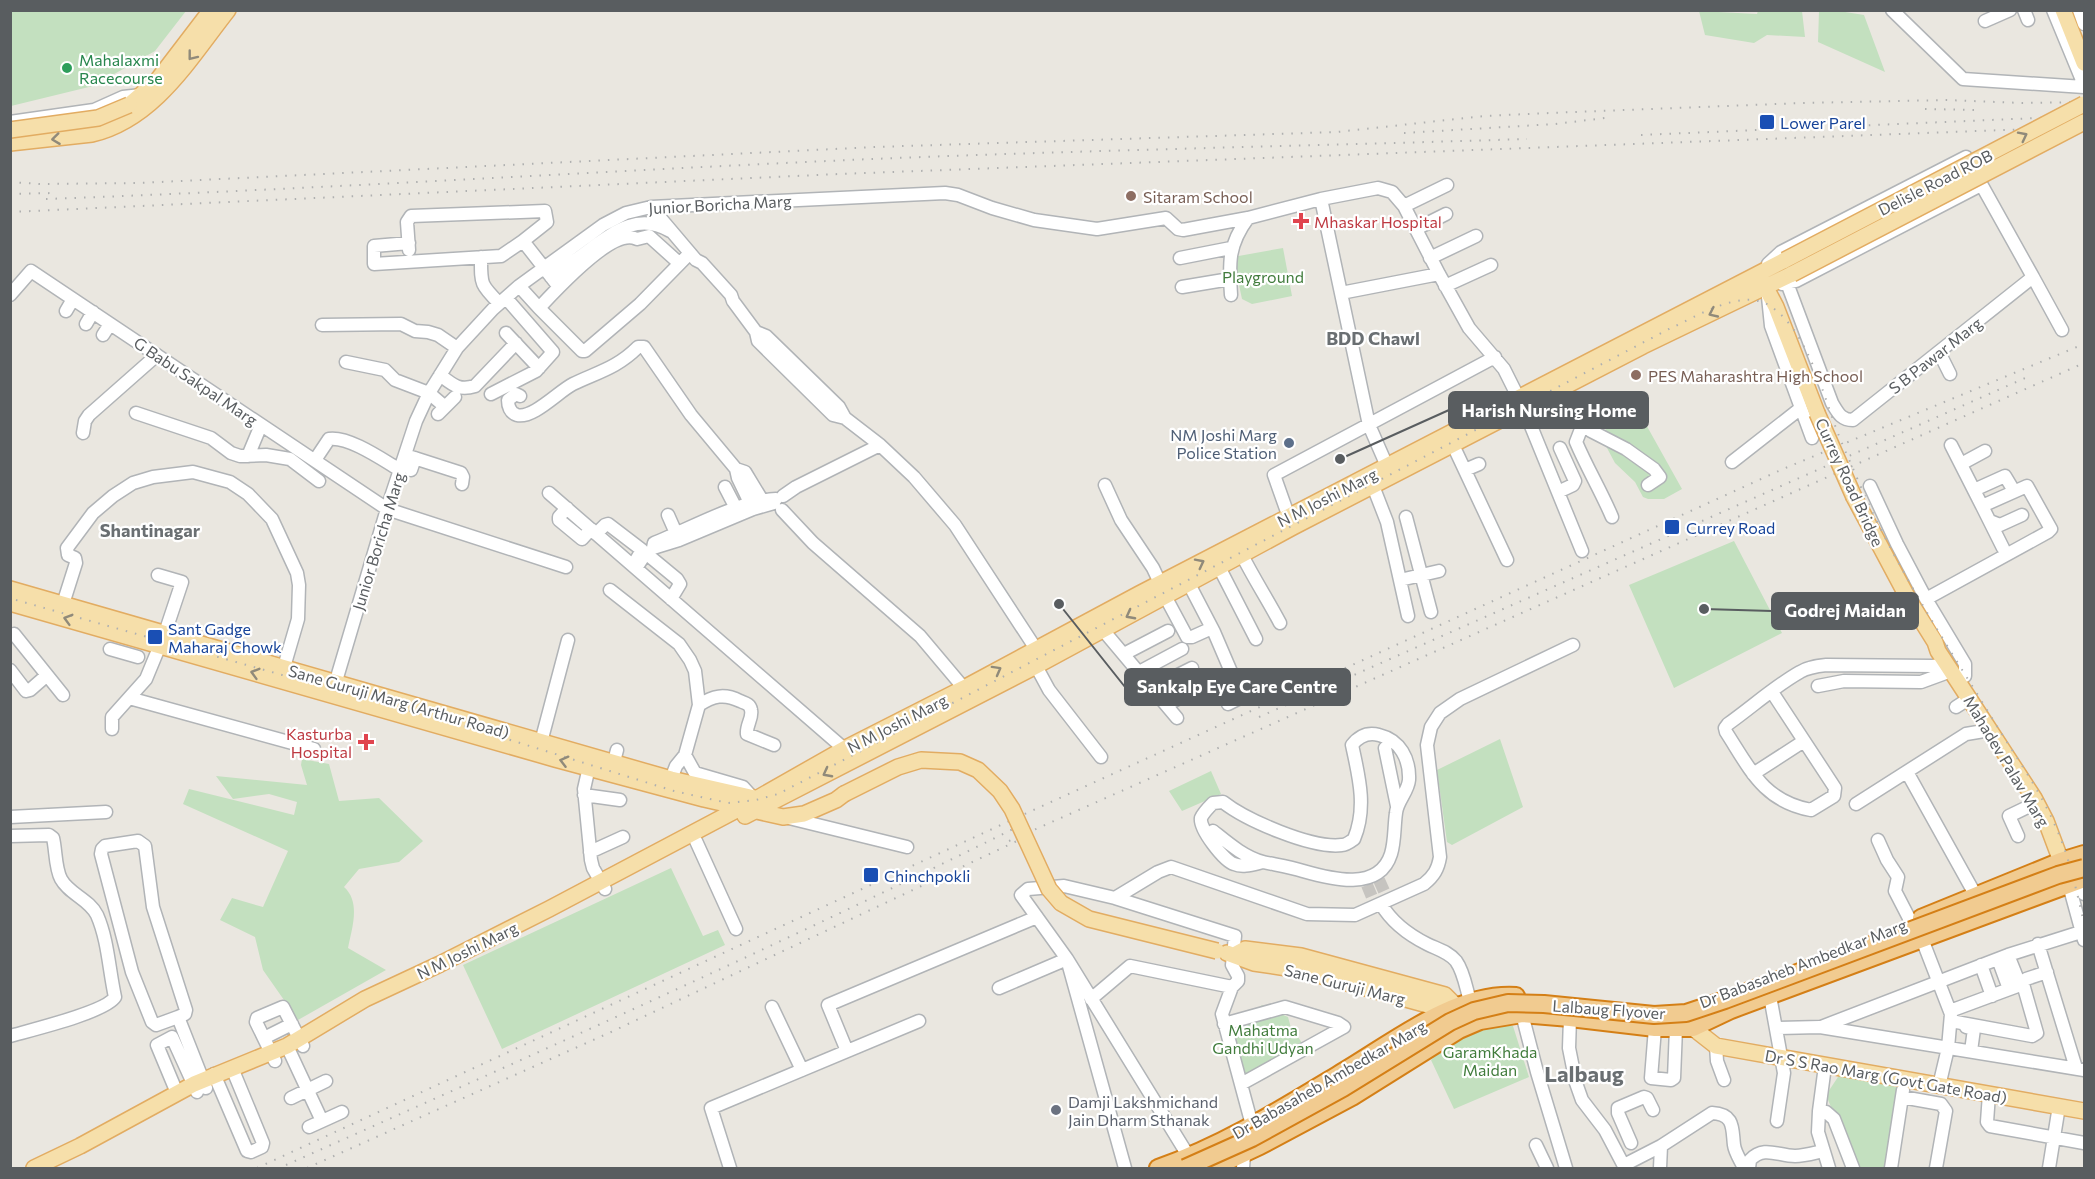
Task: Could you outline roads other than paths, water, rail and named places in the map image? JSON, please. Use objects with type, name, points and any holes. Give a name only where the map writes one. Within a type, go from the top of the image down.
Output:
[{"type":"highway","name":"Dr Babasaheb Ambedkar Marg","points":[[1158,1168],[1191,1166],[1252,1125],[1410,1031],[1464,1003],[1509,995],[1655,1010],[1689,1005],[1727,993],[1911,922],[2072,857]]},
{"type":"highway","name":"Lalbaug Flyover","points":[[1191,1166],[1333,1094],[1450,1022],[1474,1011],[1508,1004],[1544,1004],[1654,1015],[1686,1013],[2058,875],[2081,880]]},
{"type":"highway","name":"Dr Babasaheb Ambedkar Marg","points":[[1213,1168],[1243,1162],[1260,1146],[1352,1097],[1459,1030],[1480,1021],[1521,1014],[1655,1029],[1693,1028],[1731,1010],[2081,880]]},
{"type":"main road","points":[[10,130],[99,118],[135,100],[156,82],[211,10]]},
{"type":"main road","points":[[10,143],[102,132],[137,116],[165,91],[228,10]]},
{"type":"main road","points":[[2063,10],[2085,63]]},
{"type":"main road","points":[[2072,10],[2085,42]]},
{"type":"main road","name":"Delisle Road ROB","points":[[1759,273],[2085,104]]},
{"type":"main road","name":"Delisle Road ROB","points":[[1767,290],[2085,122]]},
{"type":"main road","points":[[1759,273],[1767,290]]},
{"type":"main road","name":"N M Joshi Marg","points":[[968,694],[1036,649],[1163,590],[1521,404],[1759,273]]},
{"type":"main road","name":"N M Joshi Marg","points":[[34,1168],[51,1166],[82,1150],[174,1093],[273,1058],[373,1000],[551,913],[849,754],[968,694],[1036,666],[1103,630],[1163,590],[1188,584],[1242,555],[1291,522],[1373,486],[1389,472],[1453,445],[1521,404],[1561,390],[1656,339],[1767,290]]},
{"type":"main road","name":"Currey Road Bridge","points":[[1767,290],[1854,497],[1938,651],[1952,666]]},
{"type":"main road","name":"Sane Guruji Marg (Arthur Road)","points":[[10,589],[63,604],[162,639],[351,694],[533,744],[614,762],[635,774],[704,799],[756,803]]},
{"type":"main road","name":"Sane Guruji Marg (Arthur Road)","points":[[10,603],[120,634],[162,639],[284,668],[333,688]]},
{"type":"main road","points":[[1952,666],[2036,789],[2072,857]]},
{"type":"main road","name":"Mahadev Palav Marg","points":[[1952,666],[2072,857]]},
{"type":"main road","name":"Sane Guruji Marg (Arthur Road)","points":[[533,744],[589,768],[614,762]]},
{"type":"main road","name":"N M Joshi Marg","points":[[756,803],[807,784],[849,754]]},
{"type":"main road","points":[[786,812],[804,814],[898,767],[921,760],[960,762],[978,770],[1000,791],[1012,808],[1049,889],[1061,903],[1075,912],[1089,919],[1217,951],[1234,954],[1245,949],[1301,956],[1445,995],[1464,1003],[1474,1024]]},
{"type":"main road","name":"Sane Guruji Marg (Arthur Road)","points":[[635,774],[671,779],[786,812]]},
{"type":"main road","points":[[807,784],[804,787],[805,794],[815,801]]},
{"type":"main road","points":[[786,812],[835,794],[842,794]]},
{"type":"main road","points":[[704,799],[712,813],[711,828]]},
{"type":"main road","name":"N M Joshi Marg","points":[[602,885],[696,841],[711,828]]},
{"type":"main road","points":[[1693,1028],[1716,1047]]},
{"type":"main road","name":"Dr S S Rao Marg (Govt Gate Road)","points":[[1716,1047],[2085,1111]]},
{"type":"street","points":[[1892,10],[1963,79],[2085,86],[2053,10]]},
{"type":"street","points":[[1985,21],[2010,10]]},
{"type":"street","points":[[2079,10],[2085,24]]},
{"type":"street","points":[[10,122],[94,110],[123,97],[135,100]]},
{"type":"street","points":[[1759,273],[1781,252],[1966,157],[2062,330]]},
{"type":"street","points":[[1447,185],[1407,205],[1419,228],[1430,258],[1468,328],[1504,369],[1582,550]]},
{"type":"street","points":[[1790,278],[1796,281],[1981,185]]},
{"type":"street","name":"Junior Boricha Marg","points":[[333,688],[387,508],[408,463],[416,421],[440,375],[457,348],[519,286],[551,278],[566,260],[626,213],[651,207],[945,193],[958,195],[1034,220],[1097,229],[1166,218],[1178,229],[1183,230],[1248,218],[1321,199],[1378,188],[1392,192],[1407,205]]},
{"type":"street","points":[[1321,199],[1369,425],[1389,472]]},
{"type":"street","points":[[651,207],[731,295],[756,332],[766,336],[839,407],[845,418],[883,448],[914,477],[955,525],[1036,649]]},
{"type":"street","points":[[404,243],[374,246],[374,264],[405,262],[481,257],[504,255],[547,222],[545,211],[414,215],[409,217],[407,222],[404,243],[405,262]]},
{"type":"street","points":[[1419,228],[1446,214]]},
{"type":"street","points":[[1230,295],[1231,248],[1237,232],[1248,218]]},
{"type":"street","points":[[607,230],[617,230],[644,223],[657,225],[674,234]]},
{"type":"street","points":[[539,308],[551,278],[625,237],[637,239],[649,236],[673,260]]},
{"type":"street","points":[[1430,258],[1476,236]]},
{"type":"street","points":[[523,241],[551,278]]},
{"type":"street","points":[[1180,258],[1231,248]]},
{"type":"street","points":[[519,286],[582,351],[585,351],[640,304],[673,260],[690,252]]},
{"type":"street","points":[[481,257],[482,284],[553,350],[553,354],[539,368],[491,394]]},
{"type":"street","points":[[1445,286],[1491,265]]},
{"type":"street","name":"G Babu Sakpal Marg","points":[[10,295],[31,271],[387,508],[566,567]]},
{"type":"street","points":[[1341,293],[1438,274]]},
{"type":"street","name":"S B Pawar Marg","points":[[1790,278],[1832,403],[1841,417],[1853,420],[2033,277]]},
{"type":"street","points":[[1182,287],[1230,279]]},
{"type":"street","points":[[1767,290],[1771,326],[1812,438]]},
{"type":"street","points":[[66,311],[73,299]]},
{"type":"street","points":[[86,324],[93,312]]},
{"type":"street","points":[[322,325],[394,317],[415,331],[438,335],[457,348]]},
{"type":"street","points":[[103,335],[110,324]]},
{"type":"street","points":[[506,333],[539,368]]},
{"type":"street","points":[[440,375],[457,388],[466,389],[475,386],[516,343]]},
{"type":"street","points":[[520,396],[516,394],[511,396],[508,406],[518,415],[527,414],[573,384],[610,369],[641,346],[691,415],[736,469],[738,478],[771,503],[813,543],[920,636],[968,694]]},
{"type":"street","points":[[1939,352],[1950,374]]},
{"type":"street","points":[[83,433],[85,421],[89,416],[157,355]]},
{"type":"street","points":[[1291,522],[1274,475],[1495,357]]},
{"type":"street","points":[[346,362],[385,370],[395,380],[429,393],[441,410],[455,397]]},
{"type":"street","points":[[1561,390],[1591,431],[1626,448],[1654,469],[1659,475],[1659,480],[1648,485]]},
{"type":"street","points":[[1732,462],[1801,408]]},
{"type":"street","points":[[135,413],[210,438],[231,453],[290,459],[319,481]]},
{"type":"street","points":[[248,456],[261,424]]},
{"type":"street","points":[[1584,424],[1576,442],[1612,517]]},
{"type":"street","points":[[315,460],[329,439],[338,439],[369,452],[408,463],[461,473],[462,484]]},
{"type":"street","points":[[1453,445],[1486,515],[1503,535],[1508,560]]},
{"type":"street","points":[[1951,445],[2003,548]]},
{"type":"street","points":[[290,459],[296,448]]},
{"type":"street","points":[[670,514],[679,536],[738,512],[771,503],[883,448]]},
{"type":"street","points":[[1558,492],[1573,485],[1575,481],[1560,448]]},
{"type":"street","points":[[1961,464],[1985,451]]},
{"type":"street","points":[[1465,470],[1479,464]]},
{"type":"street","points":[[63,604],[76,561],[68,555],[67,548],[93,513],[113,495],[133,483],[153,477],[193,472],[216,478],[239,488],[272,519],[297,573],[298,619],[284,668]]},
{"type":"street","points":[[1974,490],[2005,476],[2014,491]]},
{"type":"street","points":[[1105,485],[1121,520],[1153,568],[1187,637],[1212,628]]},
{"type":"street","points":[[1373,486],[1387,522],[1408,616]]},
{"type":"street","points":[[1772,692],[1835,788],[1834,796],[1816,808],[1806,808],[1775,795],[1760,785],[1725,728],[1772,692],[1802,670],[1827,665],[1952,666],[1965,664],[1897,544],[1870,486]]},
{"type":"street","points":[[1926,598],[2050,529],[2030,489],[2024,486],[1982,506]]},
{"type":"street","points":[[726,487],[738,512]]},
{"type":"street","points":[[1476,494],[1489,488]]},
{"type":"street","points":[[549,493],[673,595],[849,754]]},
{"type":"street","points":[[1486,515],[1498,509]]},
{"type":"street","points":[[1990,521],[2000,525],[2022,515]]},
{"type":"street","points":[[1387,522],[1410,516],[1421,575],[1431,612]]},
{"type":"street","points":[[594,531],[607,524],[641,548],[642,551],[636,565]]},
{"type":"street","points":[[636,565],[645,555],[648,555],[679,581],[680,584],[673,595]]},
{"type":"street","points":[[1242,555],[1255,582],[1261,588],[1280,623]]},
{"type":"street","points":[[1219,567],[1256,639]]},
{"type":"street","points":[[1400,580],[1439,571]]},
{"type":"street","points":[[112,729],[112,717],[146,680],[182,582],[158,576]]},
{"type":"street","points":[[1188,584],[1212,628],[1241,695],[1240,698],[1228,704]]},
{"type":"street","points":[[610,590],[679,644],[695,671],[699,705],[685,755],[676,766],[671,779]]},
{"type":"street","points":[[1103,630],[1177,718]]},
{"type":"street","points":[[1124,654],[1168,631]]},
{"type":"street","points":[[12,634],[63,695]]},
{"type":"street","points":[[120,634],[113,650],[138,657]]},
{"type":"street","points":[[533,744],[568,640]]},
{"type":"street","points":[[1396,806],[1409,780],[1401,746],[1389,737],[1372,733],[1358,738],[1352,745],[1361,792],[1362,813],[1354,839],[1344,845],[1330,845],[1283,832],[1243,815],[1223,802],[1213,803],[1202,816],[1202,825],[1205,832],[1232,864],[1240,866],[1263,862],[1282,864],[1376,891],[1424,884],[1438,869],[1440,857],[1427,745],[1431,728],[1440,713],[1460,699],[1573,645]]},
{"type":"street","points":[[1139,672],[1182,649]]},
{"type":"street","points":[[1036,666],[1049,690],[1101,757]]},
{"type":"street","points":[[1818,686],[1844,681],[1921,682],[1952,666]]},
{"type":"street","points":[[1152,688],[1192,668]]},
{"type":"street","points":[[10,670],[26,691],[46,676]]},
{"type":"street","points":[[1166,705],[1202,686]]},
{"type":"street","points":[[699,705],[709,699],[727,696],[749,705],[751,716],[746,730],[747,734],[774,745]]},
{"type":"street","points":[[129,698],[314,749]]},
{"type":"street","points":[[1956,707],[1970,698]]},
{"type":"street","points":[[1856,804],[1966,734],[1989,728]]},
{"type":"street","points":[[1753,774],[1804,741]]},
{"type":"street","points":[[1115,898],[1158,872],[1171,867],[1307,914],[1355,915],[1376,891],[1391,854],[1396,806],[1385,748]]},
{"type":"street","points":[[685,755],[695,773],[743,787],[756,803]]},
{"type":"street","points":[[589,768],[584,795],[590,852],[593,868],[602,885]]},
{"type":"street","points":[[1907,772],[1976,896]]},
{"type":"street","points":[[584,795],[620,800]]},
{"type":"street","points":[[2018,836],[2009,816],[2036,803]]},
{"type":"street","points":[[10,817],[106,812]]},
{"type":"street","points":[[786,812],[907,847]]},
{"type":"street","points":[[1213,831],[1236,850],[1263,862]]},
{"type":"street","points":[[10,836],[49,835],[53,838],[60,878],[95,912],[115,997],[113,1001],[97,1009],[10,1036]]},
{"type":"street","points":[[590,852],[623,837]]},
{"type":"street","points":[[1878,840],[1898,877],[1895,891],[1911,922]]},
{"type":"street","points":[[138,841],[145,846],[153,907],[186,1010],[185,1014],[178,1017],[156,1025],[152,1022],[132,972],[116,915],[101,854],[105,846],[138,841]]},
{"type":"street","points":[[696,841],[736,929]]},
{"type":"street","points":[[1820,1027],[1938,981],[2009,958],[2038,944],[2084,934],[2081,880],[2072,857]]},
{"type":"street","points":[[1191,1166],[1067,959],[1021,895],[1028,889],[1064,886],[1115,898],[1235,936],[1232,965],[1238,981],[1232,987],[1222,1014],[1252,1125]]},
{"type":"street","points":[[1376,891],[1388,915],[1426,944],[1455,959],[1463,975],[1464,1003]]},
{"type":"street","points":[[848,1051],[828,1005],[1037,917]]},
{"type":"street","points":[[1922,939],[1951,1019],[1939,1086]]},
{"type":"street","points":[[1777,1028],[1820,1027],[1971,1048],[2080,1069],[2038,944]]},
{"type":"street","points":[[2009,958],[2016,983]]},
{"type":"street","points":[[999,988],[1067,959]]},
{"type":"street","points":[[1067,959],[1125,1168]]},
{"type":"street","points":[[1091,999],[1130,966],[1232,987]]},
{"type":"street","points":[[1981,968],[1991,993]]},
{"type":"street","points":[[1951,1019],[1991,993],[2047,972]]},
{"type":"street","points":[[1951,1019],[2034,1035],[2037,1029],[2025,986],[2016,983]]},
{"type":"street","points":[[1770,996],[1784,1073],[1777,1121]]},
{"type":"street","points":[[273,1058],[256,1022],[257,1018],[283,1007],[292,1024],[295,1046],[308,1090],[322,1121]]},
{"type":"street","points":[[772,1007],[802,1070]]},
{"type":"street","points":[[1224,1024],[1285,1007],[1338,1023],[1344,1027],[1241,1084]]},
{"type":"street","points":[[1521,1014],[1566,1168]]},
{"type":"street","points":[[178,1017],[203,1082]]},
{"type":"street","points":[[1570,1018],[1569,1048],[1582,1100],[1605,1130],[1625,1167],[1705,1117],[1713,1113],[1720,1113],[1729,1119],[1734,1129],[1736,1150],[1744,1168]]},
{"type":"street","points":[[1951,1019],[1974,1028],[1971,1048]]},
{"type":"street","points":[[730,1168],[711,1108],[919,1021]]},
{"type":"street","points":[[264,1038],[292,1024]]},
{"type":"street","points":[[1655,1029],[1651,1078],[1671,1080],[1674,1078],[1676,1028]]},
{"type":"street","points":[[174,1093],[157,1045],[171,1037],[247,1151],[251,1152],[262,1147],[263,1143],[236,1070]]},
{"type":"street","points":[[1716,1047],[1717,1061],[1724,1080]]},
{"type":"street","points":[[1825,1066],[1818,1132],[1829,1168]]},
{"type":"street","points":[[236,1070],[272,1146]]},
{"type":"street","points":[[1891,1168],[1905,1080]]},
{"type":"street","points":[[291,1098],[326,1081]]},
{"type":"street","points":[[1989,1094],[1987,1124],[2085,1143]]},
{"type":"street","points":[[1617,1150],[1632,1143],[1617,1113],[1618,1108],[1644,1096],[1653,1110]]},
{"type":"street","points":[[1902,1097],[1941,1104],[1946,1111],[1936,1168]]},
{"type":"street","points":[[2049,1168],[2059,1106]]},
{"type":"street","points":[[309,1127],[342,1112]]},
{"type":"street","points":[[1819,1112],[1826,1112],[1834,1119],[1853,1168]]},
{"type":"street","points":[[1536,1145],[1547,1168]]},
{"type":"street","points":[[1660,1168],[1661,1146]]},
{"type":"street","points":[[1749,1168],[1750,1160],[1761,1152],[1769,1151],[1794,1156],[1823,1151]]},
{"type":"tunnel","points":[[1379,880],[1384,891]]},
{"type":"tunnel","points":[[1367,885],[1372,897]]},
{"type":"railway","points":[[10,182],[139,183],[875,147],[1337,132],[1484,116],[1803,103],[1947,100],[2023,103],[2084,102]]},
{"type":"railway","points":[[1925,109],[1976,110]]},
{"type":"railway","points":[[1641,135],[2084,116]]},
{"type":"railway","points":[[1404,133],[1555,124],[1605,118]]},
{"type":"railway","points":[[10,212],[839,174],[2084,127]]},
{"type":"railway","points":[[46,199],[872,159],[1527,139]]},
{"type":"railway","points":[[10,194],[55,193]]},
{"type":"railway","points":[[16,600],[488,733],[674,791],[728,803],[756,800],[778,794],[1705,311],[1733,302],[1759,301],[1783,316],[1794,329],[1811,361],[1843,447],[1871,510],[1903,571],[2048,810],[2068,860],[2084,923]]},
{"type":"railway","points":[[257,1168],[1029,812],[1783,469],[2084,344]]},
{"type":"railway","points":[[1009,841],[2084,363]]},
{"type":"railway","points":[[1259,717],[2032,375]]},
{"type":"railway","points":[[286,1165],[751,955],[1027,822]]},
{"type":"railway","points":[[307,1168],[611,1032],[1017,841]]},
{"type":"place","name":"Mahalaxmi Racecourse","points":[[67,68]]},
{"type":"place","name":"Lower Parel","points":[[1767,122]]},
{"type":"place","name":"Sitaram School","points":[[1131,196]]},
{"type":"place","name":"Mhaskar Hospital","points":[[1301,221]]},
{"type":"place","name":"PES Maharashtra High School","points":[[1636,375]]},
{"type":"place","name":"NM Joshi Marg Police Station","points":[[1289,443]]},
{"type":"place","name":"Harish Nursing Home","points":[[1340,459]]},
{"type":"place","name":"Currey Road","points":[[1672,527]]},
{"type":"place","name":"Sankalp Eye Care Centre","points":[[1059,604]]},
{"type":"place","name":"Godrej Maidan","points":[[1704,609]]},
{"type":"place","name":"Sant Gadge Maharaj Chowk","points":[[155,637]]},
{"type":"place","name":"Kasturba Hospital","points":[[366,742]]},
{"type":"place","name":"Chinchpokli","points":[[871,875]]},
{"type":"place","name":"Damji Lakshmichand Jain Dharm Sthanak","points":[[1056,1110]]},
{"type":"district","name":"BDD Chawl","points":[[1373,338]]},
{"type":"district","name":"Shantinagar","points":[[150,530]]},
{"type":"district","name":"Lalbaug","points":[[1584,1073]]},
{"type":"park label","name":"Playground","points":[[1263,276]]},
{"type":"park label","name":"Mahatma Gandhi Udyan","points":[[1263,1038]]},
{"type":"park label","name":"GaramKhada Maidan","points":[[1490,1060]]}]
